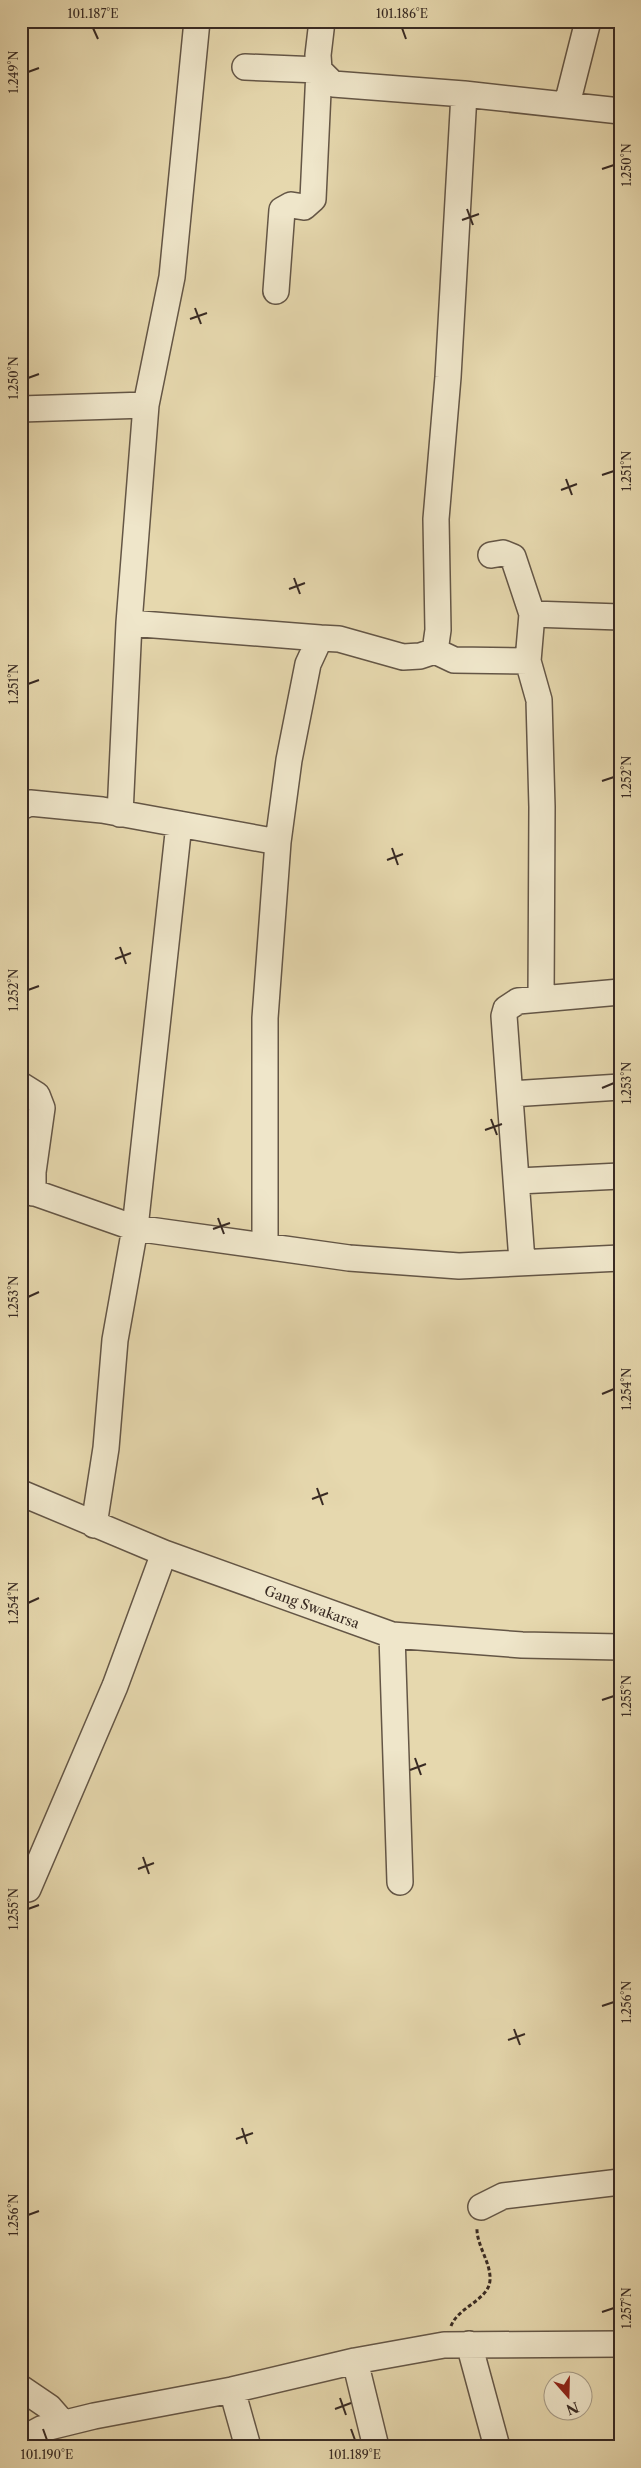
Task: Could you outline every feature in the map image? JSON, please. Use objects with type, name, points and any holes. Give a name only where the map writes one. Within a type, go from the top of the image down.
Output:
[{"type":"street","points":[[120,814],[129,623],[146,404],[172,277],[196,21]]},
{"type":"street","points":[[276,291],[282,210],[290,205],[304,206],[313,199],[318,55],[322,21]]},
{"type":"street","points":[[567,104],[588,21]]},
{"type":"street","points":[[245,67],[318,70],[333,84],[464,94],[620,111]]},
{"type":"street","points":[[435,651],[438,630],[436,519],[448,377],[464,94]]},
{"type":"street","points":[[21,409],[146,404]]},
{"type":"street","points":[[491,555],[503,553],[513,557],[532,614],[528,661],[539,700],[542,807],[541,998]]},
{"type":"street","points":[[532,614],[620,617]]},
{"type":"street","points":[[129,623],[339,639],[403,657],[420,656],[435,651],[454,660],[528,661]]},
{"type":"street","points":[[265,1245],[265,1018],[278,842],[289,760],[308,664],[320,638]]},
{"type":"street","points":[[21,807],[30,803],[102,810],[278,842]]},
{"type":"street","points":[[94,1525],[106,1448],[115,1340],[135,1228],[179,824]]},
{"type":"street","points":[[522,1261],[518,1181],[504,1016],[506,1009],[518,1001],[620,992]]},
{"type":"street","points":[[21,1085],[38,1095],[42,1108],[33,1172],[27,1190],[135,1228],[349,1258],[459,1266],[522,1261],[620,1258]]},
{"type":"street","points":[[511,1094],[620,1087]]},
{"type":"street","points":[[518,1181],[620,1176]]},
{"type":"street","name":"Gang Swakarsa","points":[[21,1493],[94,1525],[164,1552],[392,1635],[522,1645],[620,1647]]},
{"type":"street","points":[[28,1889],[115,1686],[164,1552]]},
{"type":"street","points":[[392,1635],[400,1882]]},
{"type":"street","points":[[482,2207],[503,2196],[620,2182]]},
{"type":"street","points":[[469,2344],[496,2447]]},
{"type":"street","points":[[26,2442],[63,2423],[232,2390],[356,2361],[444,2345],[620,2344]]},
{"type":"street","points":[[356,2361],[376,2447]]},
{"type":"street","points":[[21,2388],[49,2407],[63,2423]]},
{"type":"street","points":[[232,2390],[248,2447]]},
{"type":"path","points":[[444,2345],[455,2317],[484,2293],[490,2281],[488,2266],[477,2231],[482,2207]]}]
